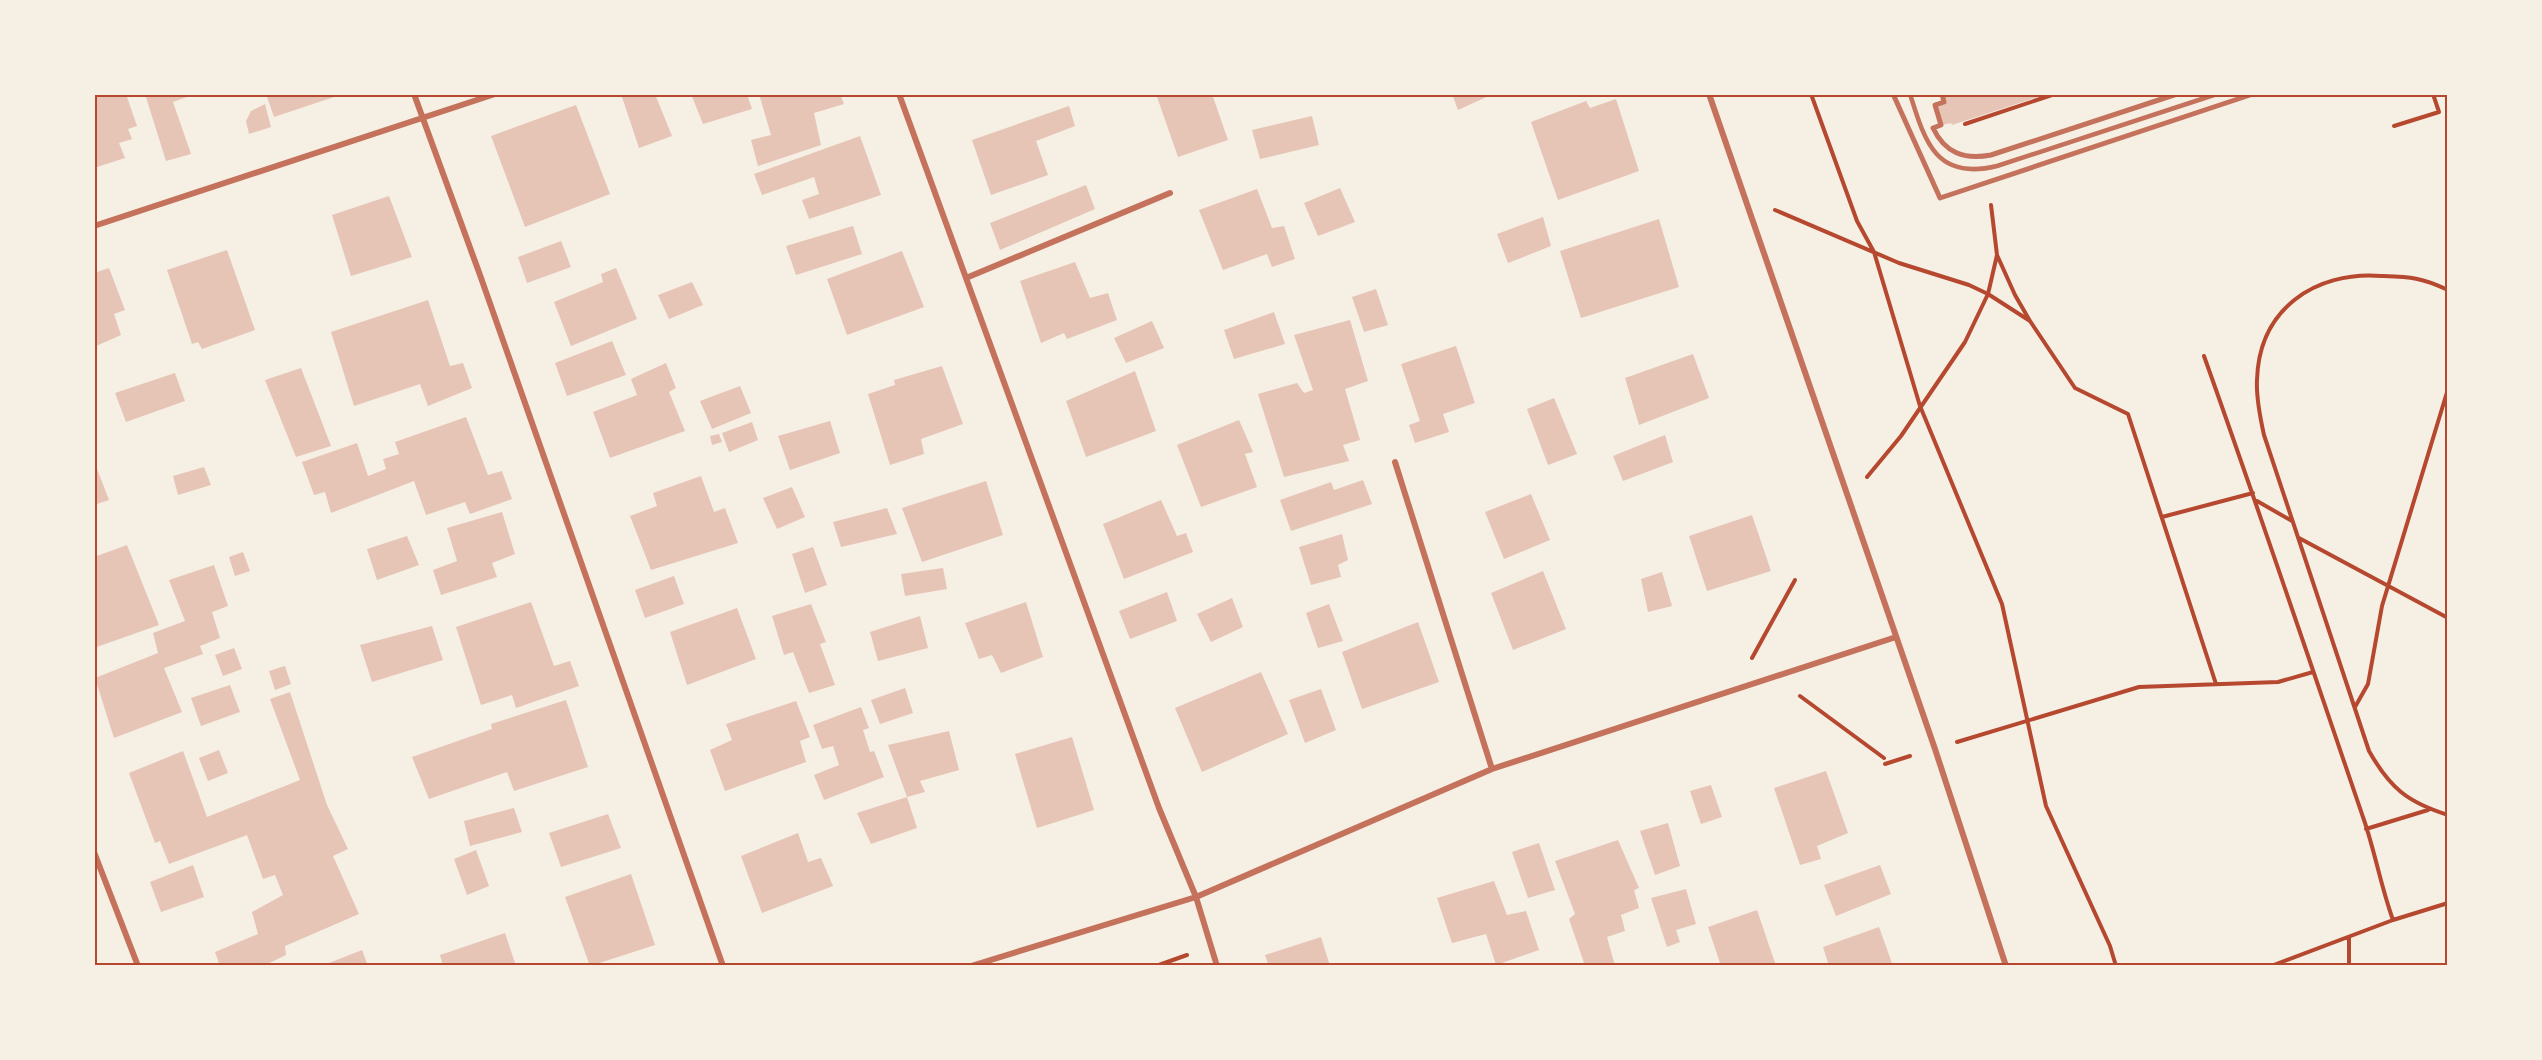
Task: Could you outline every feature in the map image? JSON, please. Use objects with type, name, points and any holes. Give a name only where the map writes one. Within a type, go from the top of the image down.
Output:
[{"type":"street","points":[[414,94],[488,297],[723,966]]},
{"type":"street","points":[[94,226],[495,94]]},
{"type":"street","points":[[899,94],[1159,808],[1196,897],[1217,966]]},
{"type":"street","points":[[1709,94],[1896,637],[2006,966]]},
{"type":"street","points":[[1893,94],[1940,198],[2253,94]]},
{"type":"street","points":[[1942,94],[1944,102],[1935,105],[1941,125],[1933,128],[1935,132],[1946,148],[1956,154],[1976,158],[1991,156],[2177,94]]},
{"type":"street","points":[[966,278],[1170,193]]},
{"type":"street","points":[[1395,462],[1492,769]]},
{"type":"street","points":[[971,966],[1196,897],[1492,769],[1896,637]]},
{"type":"street","points":[[94,852],[138,966]]},
{"type":"lane","points":[[1910,94],[1922,132],[1932,151],[1951,165],[1978,170],[1997,166],[2217,94]]},
{"type":"path","points":[[1811,94],[1857,221],[1874,252],[1920,406],[2002,604],[2046,806],[2116,966]]},
{"type":"path","points":[[1935,132],[2055,94]]},
{"type":"path","points":[[2394,126],[2439,112],[2433,94]]},
{"type":"path","points":[[1996,179],[1990,200],[1997,255],[2014,295],[2075,388],[2128,414],[2216,684]]},
{"type":"path","points":[[1744,197],[1899,263],[1969,285],[1988,294],[2030,321]]},
{"type":"path","points":[[1844,487],[1866,479],[1901,436],[1965,342],[1988,294],[1997,255]]},
{"type":"path","points":[[2448,290],[2426,279],[2365,275],[2331,279],[2301,294],[2276,317],[2263,349],[2256,379],[2258,407],[2264,435],[2369,751],[2385,779],[2406,796],[2430,809],[2448,815]]},
{"type":"path","points":[[2204,356],[2256,501],[2366,829],[2393,920]]},
{"type":"path","points":[[2354,708],[2368,684],[2388,586],[2448,389]]},
{"type":"path","points":[[2162,517],[2253,493]]},
{"type":"path","points":[[2256,501],[2293,522]]},
{"type":"path","points":[[2298,538],[2448,618]]},
{"type":"path","points":[[1759,683],[1752,660],[1795,580]]},
{"type":"path","points":[[1791,672],[1798,694],[1884,758]]},
{"type":"path","points":[[1956,742],[2139,687],[2278,682],[2313,672]]},
{"type":"path","points":[[1885,764],[1913,755]]},
{"type":"path","points":[[2366,829],[2430,809]]},
{"type":"path","points":[[2271,966],[2393,920],[2448,903]]},
{"type":"path","points":[[2349,937],[2349,966]]},
{"type":"path","points":[[1156,966],[1211,947]]},
{"type":"building","points":[[94,94],[126,94],[137,126],[128,129],[132,139],[119,143],[125,158],[94,168]]},
{"type":"building","points":[[145,94],[195,94],[173,102],[191,154],[166,161]]},
{"type":"building","points":[[266,94],[340,94],[340,95],[274,117]]},
{"type":"building","points":[[621,94],[655,94],[672,136],[639,148]]},
{"type":"building","points":[[691,94],[747,94],[752,109],[703,124]]},
{"type":"building","points":[[759,94],[840,94],[844,104],[814,113],[821,145],[758,166],[751,140],[771,135]]},
{"type":"building","points":[[1156,94],[1212,94],[1228,140],[1178,157]]},
{"type":"building","points":[[1452,94],[1493,94],[1458,110]]},
{"type":"building","points":[[1942,94],[2044,95],[1952,125],[1951,123],[1942,125],[1935,105],[1944,102]]},
{"type":"building","points":[[1616,99],[1639,171],[1558,200],[1531,122],[1586,101],[1590,108]]},
{"type":"building","points":[[265,104],[271,127],[249,134],[246,121],[251,111]]},
{"type":"building","points":[[576,105],[610,194],[525,227],[491,136]]},
{"type":"building","points":[[1069,106],[1075,126],[1036,141],[1048,175],[991,195],[972,140]]},
{"type":"building","points":[[1312,116],[1319,145],[1260,159],[1252,130]]},
{"type":"building","points":[[860,136],[881,195],[809,219],[802,200],[819,194],[814,177],[762,195],[754,174]]},
{"type":"building","points":[[1086,185],[1095,209],[1000,250],[990,223]]},
{"type":"building","points":[[1340,188],[1355,222],[1318,236],[1304,203]]},
{"type":"building","points":[[1257,189],[1272,228],[1284,226],[1295,259],[1272,267],[1267,254],[1223,270],[1199,210]]},
{"type":"building","points":[[389,196],[412,257],[351,276],[332,215]]},
{"type":"building","points":[[1543,217],[1551,246],[1508,263],[1497,234]]},
{"type":"building","points":[[1659,219],[1679,287],[1581,318],[1560,251]]},
{"type":"building","points":[[853,226],[862,254],[796,275],[786,246]]},
{"type":"building","points":[[561,241],[571,267],[527,283],[518,257]]},
{"type":"building","points":[[227,250],[255,330],[202,349],[198,342],[192,344],[167,270]]},
{"type":"building","points":[[902,251],[924,307],[847,335],[827,279]]},
{"type":"building","points":[[1075,262],[1090,298],[1108,293],[1117,320],[1067,339],[1064,333],[1041,343],[1020,281]]},
{"type":"building","points":[[109,268],[125,310],[114,314],[121,335],[94,347],[94,273]]},
{"type":"building","points":[[616,268],[637,319],[571,346],[554,302],[603,282],[601,274]]},
{"type":"building","points":[[692,282],[703,305],[669,319],[658,295]]},
{"type":"building","points":[[1376,289],[1388,325],[1364,332],[1352,297]]},
{"type":"building","points":[[428,300],[450,366],[463,363],[472,388],[428,406],[420,384],[354,406],[331,332]]},
{"type":"building","points":[[1274,312],[1285,344],[1234,359],[1224,330]]},
{"type":"building","points":[[1350,320],[1368,381],[1345,389],[1360,440],[1343,445],[1349,461],[1284,477],[1258,394],[1297,383],[1304,393],[1313,390],[1294,335]]},
{"type":"building","points":[[1152,321],[1164,348],[1126,363],[1114,338]]},
{"type":"building","points":[[612,341],[626,375],[567,396],[555,363]]},
{"type":"building","points":[[1456,346],[1475,403],[1443,414],[1449,432],[1415,443],[1409,425],[1420,421],[1401,364]]},
{"type":"building","points":[[1693,354],[1709,398],[1639,425],[1625,378]]},
{"type":"building","points":[[666,363],[676,388],[669,392],[685,431],[610,458],[593,412],[637,395],[631,379]]},
{"type":"building","points":[[942,366],[963,424],[921,439],[924,454],[890,465],[868,394],[895,385],[894,380]]},
{"type":"building","points":[[301,368],[331,446],[296,457],[265,380]]},
{"type":"building","points":[[1135,371],[1156,431],[1086,457],[1066,401]]},
{"type":"building","points":[[175,373],[185,401],[126,422],[115,393]]},
{"type":"building","points":[[740,386],[751,413],[712,429],[700,401]]},
{"type":"building","points":[[1554,398],[1577,454],[1548,465],[1527,409]]},
{"type":"building","points":[[466,417],[488,475],[502,471],[512,499],[470,514],[465,502],[426,515],[414,481],[331,513],[325,492],[314,495],[302,462],[357,443],[368,476],[386,469],[383,459],[399,454],[395,442]]},
{"type":"building","points":[[1239,420],[1253,452],[1245,454],[1257,487],[1201,507],[1177,445]]},
{"type":"building","points":[[830,421],[840,453],[790,470],[778,436]]},
{"type":"building","points":[[752,422],[758,440],[729,452],[722,433]]},
{"type":"building","points":[[719,434],[722,442],[712,445],[710,436]]},
{"type":"building","points":[[1665,435],[1673,462],[1623,481],[1613,456]]},
{"type":"building","points":[[94,461],[109,500],[94,505]]},
{"type":"building","points":[[204,467],[211,485],[178,495],[173,476]]},
{"type":"building","points":[[701,476],[714,512],[725,508],[738,543],[651,570],[630,516],[657,506],[653,493]]},
{"type":"building","points":[[1363,480],[1372,504],[1291,531],[1280,500],[1331,482],[1334,490]]},
{"type":"building","points":[[986,481],[1003,535],[922,562],[902,508]]},
{"type":"building","points":[[792,487],[805,517],[777,529],[763,498]]},
{"type":"building","points":[[1531,494],[1550,540],[1504,559],[1485,512]]},
{"type":"building","points":[[1161,500],[1177,536],[1186,533],[1193,552],[1124,579],[1103,524]]},
{"type":"building","points":[[887,508],[897,534],[841,547],[833,522]]},
{"type":"building","points":[[502,512],[515,554],[492,563],[497,577],[441,595],[433,570],[457,561],[447,528]]},
{"type":"building","points":[[1752,515],[1771,571],[1707,591],[1689,536]]},
{"type":"building","points":[[1342,534],[1348,560],[1338,565],[1341,577],[1311,585],[1299,547]]},
{"type":"building","points":[[407,536],[419,565],[377,580],[367,549]]},
{"type":"building","points":[[127,545],[159,625],[94,648],[94,557]]},
{"type":"building","points":[[813,547],[827,585],[805,593],[792,554]]},
{"type":"building","points":[[243,552],[250,571],[235,576],[229,557]]},
{"type":"building","points":[[214,565],[228,606],[212,612],[220,638],[200,646],[203,654],[164,668],[182,712],[114,738],[95,678],[158,653],[153,633],[185,621],[169,580]]},
{"type":"building","points":[[943,568],[947,589],[905,596],[901,574]]},
{"type":"building","points":[[1543,571],[1566,629],[1513,650],[1491,593]]},
{"type":"building","points":[[1662,572],[1672,606],[1648,612],[1641,579]]},
{"type":"building","points":[[674,576],[684,604],[645,618],[635,590]]},
{"type":"building","points":[[1167,592],[1177,621],[1130,639],[1119,611]]},
{"type":"building","points":[[1232,598],[1243,627],[1211,642],[1197,614]]},
{"type":"building","points":[[531,602],[554,666],[570,661],[579,686],[516,708],[512,695],[481,705],[456,627]]},
{"type":"building","points":[[1026,602],[1043,657],[1001,673],[992,655],[979,659],[965,623]]},
{"type":"building","points":[[811,604],[826,642],[820,644],[835,685],[809,693],[793,652],[784,655],[772,616]]},
{"type":"building","points":[[1329,604],[1343,641],[1318,648],[1306,613]]},
{"type":"building","points":[[737,608],[756,659],[687,685],[670,632]]},
{"type":"building","points":[[920,616],[928,648],[878,661],[870,632]]},
{"type":"building","points":[[1418,622],[1439,682],[1362,709],[1342,652]]},
{"type":"building","points":[[432,626],[443,660],[372,682],[360,645]]},
{"type":"building","points":[[234,648],[242,669],[223,676],[215,655]]},
{"type":"building","points":[[285,666],[291,684],[275,690],[269,671]]},
{"type":"building","points":[[1261,672],[1288,734],[1202,772],[1175,708]]},
{"type":"building","points":[[230,685],[240,712],[201,726],[191,698]]},
{"type":"building","points":[[905,688],[913,713],[880,724],[871,700]]},
{"type":"building","points":[[1321,689],[1336,730],[1305,743],[1289,700]]},
{"type":"building","points":[[290,692],[327,805],[348,849],[333,856],[359,914],[285,946],[286,955],[263,966],[220,966],[215,952],[258,934],[252,912],[283,895],[275,875],[263,879],[247,835],[169,864],[160,841],[155,843],[129,773],[183,751],[207,817],[300,780],[270,699]]},
{"type":"building","points":[[566,700],[588,767],[514,791],[507,772],[429,799],[412,757],[492,729],[491,724]]},
{"type":"building","points":[[796,701],[810,737],[800,741],[806,762],[725,791],[710,750],[732,740],[726,724]]},
{"type":"building","points":[[861,707],[869,728],[863,730],[870,752],[874,751],[884,777],[824,800],[814,775],[839,765],[833,746],[822,749],[813,725]]},
{"type":"building","points":[[949,731],[959,770],[920,781],[925,792],[907,797],[888,745]]},
{"type":"building","points":[[1072,737],[1094,810],[1037,828],[1015,754]]},
{"type":"building","points":[[219,750],[228,773],[208,781],[199,758]]},
{"type":"building","points":[[1826,771],[1848,833],[1817,846],[1821,859],[1800,865],[1774,788]]},
{"type":"building","points":[[1711,785],[1722,817],[1701,824],[1690,791]]},
{"type":"building","points":[[907,797],[917,828],[871,844],[857,813]]},
{"type":"building","points":[[514,808],[522,832],[470,846],[464,821]]},
{"type":"building","points":[[608,814],[621,848],[561,867],[549,833]]},
{"type":"building","points":[[1668,823],[1680,866],[1655,875],[1640,831]]},
{"type":"building","points":[[798,833],[808,862],[821,858],[833,886],[762,913],[741,856]]},
{"type":"building","points":[[1618,840],[1639,888],[1634,890],[1639,908],[1621,915],[1625,931],[1607,937],[1615,966],[1599,966],[1598,963],[1585,966],[1569,919],[1575,914],[1555,861]]},
{"type":"building","points":[[1539,843],[1555,890],[1528,898],[1512,852]]},
{"type":"building","points":[[476,850],[489,886],[467,895],[454,859]]},
{"type":"building","points":[[193,865],[204,897],[161,912],[150,882]]},
{"type":"building","points":[[1880,865],[1891,894],[1836,916],[1824,885]]},
{"type":"building","points":[[631,874],[655,945],[590,966],[565,897]]},
{"type":"building","points":[[1494,881],[1507,915],[1526,911],[1539,950],[1496,965],[1486,934],[1452,943],[1437,898]]},
{"type":"building","points":[[1686,889],[1696,924],[1676,930],[1680,942],[1667,947],[1651,898]]},
{"type":"building","points":[[1757,910],[1775,963],[1769,966],[1721,966],[1708,927]]},
{"type":"building","points":[[1879,927],[1893,966],[1829,966],[1823,947]]},
{"type":"building","points":[[505,933],[516,966],[443,966],[440,955]]},
{"type":"building","points":[[1321,937],[1330,966],[1269,966],[1265,955]]},
{"type":"building","points":[[362,950],[368,966],[324,966],[324,965]]}]
